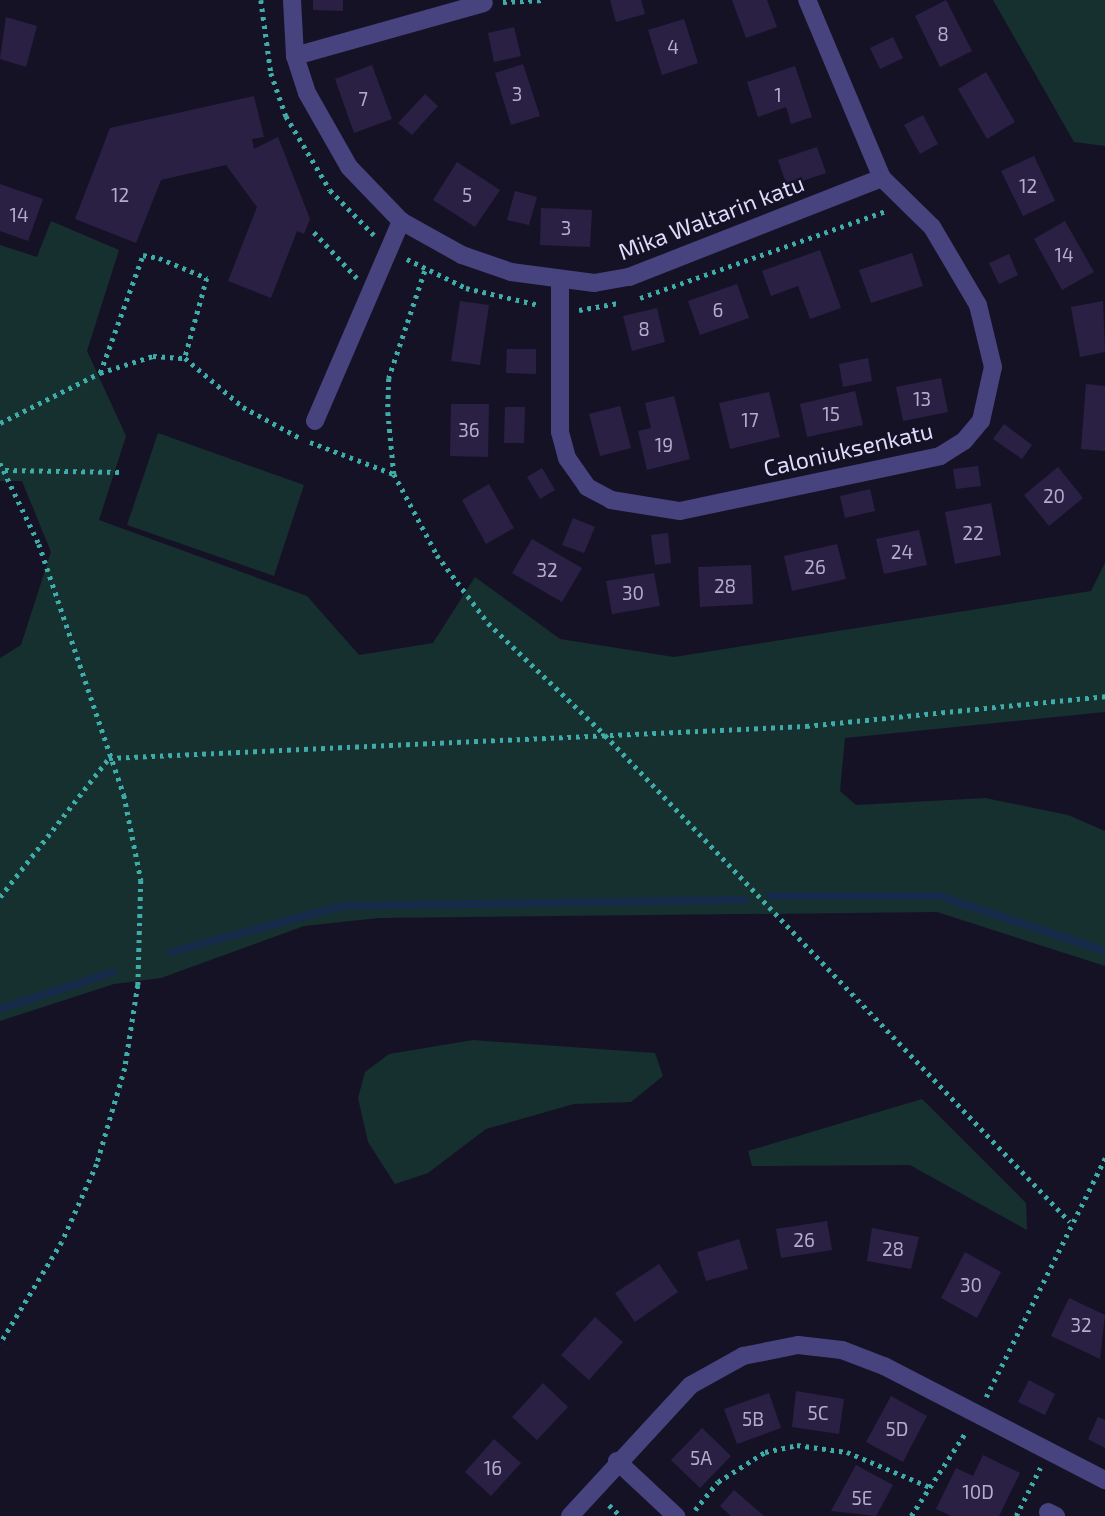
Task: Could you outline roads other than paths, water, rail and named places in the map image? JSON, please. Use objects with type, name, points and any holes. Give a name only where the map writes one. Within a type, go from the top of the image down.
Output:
[{"type":"street","name":"Mika Waltarin katu","points":[[292,0],[295,56],[325,132],[401,221],[462,256],[560,280],[629,277],[882,178]]},
{"type":"street","name":"Caloniuksenkatu","points":[[560,280],[564,445],[587,487],[611,500],[680,511],[940,456],[981,421],[993,367],[978,305],[951,253],[903,197],[882,178],[807,0]]},
{"type":"street","points":[[295,56],[484,3]]},
{"type":"street","points":[[315,421],[401,221]]},
{"type":"street","points":[[570,1516],[617,1461],[691,1385],[769,1349],[842,1350],[1105,1480]]},
{"type":"street","points":[[617,1461],[676,1516]]},
{"type":"waterway","points":[[770,896],[939,896],[1105,951]]},
{"type":"waterway","points":[[171,952],[343,906],[745,900]]},
{"type":"waterway","points":[[0,1009],[113,972]]}]
